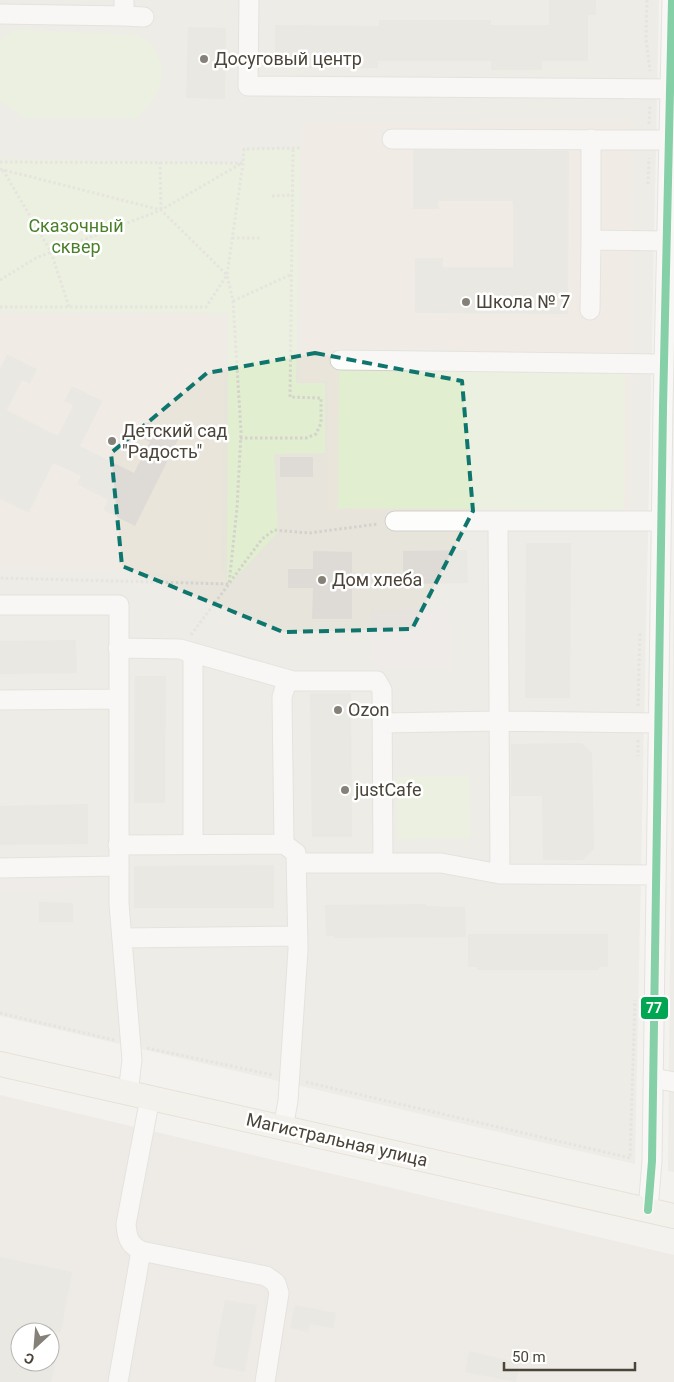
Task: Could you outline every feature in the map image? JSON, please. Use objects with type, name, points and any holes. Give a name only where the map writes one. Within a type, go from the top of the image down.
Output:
[{"type":"main road","name":"Магистральная улица","points":[[0,1064],[674,1216]]},
{"type":"street","points":[[249,0],[248,86],[670,89]]},
{"type":"street","points":[[648,1210],[652,1161],[656,875],[666,820],[658,723],[667,600],[661,521],[668,408],[664,364],[666,241],[671,135],[672,0]]},
{"type":"street","points":[[0,14],[41,7],[124,8],[144,17]]},
{"type":"street","points":[[392,139],[649,140],[671,135]]},
{"type":"street","points":[[590,310],[591,139]]},
{"type":"street","points":[[591,240],[666,241]]},
{"type":"street","points":[[340,360],[664,364]]},
{"type":"street","points":[[395,521],[661,521]]},
{"type":"street","points":[[498,521],[500,874]]},
{"type":"street","points":[[0,605],[119,605],[118,866],[131,1045],[131,1071],[139,1096],[126,1235],[130,1244],[141,1251],[266,1276],[276,1283],[278,1293],[265,1382]]},
{"type":"street","points":[[118,648],[184,650],[293,681],[377,682],[382,690],[384,864]]},
{"type":"street","points":[[184,650],[192,657],[194,664],[194,844]]},
{"type":"street","points":[[284,844],[282,697],[286,684],[293,681]]},
{"type":"street","points":[[0,700],[118,699]]},
{"type":"street","points":[[383,723],[498,721],[658,723]]},
{"type":"street","points":[[118,845],[284,844],[296,853],[298,863],[298,936],[289,1079],[283,1128]]},
{"type":"street","points":[[298,863],[441,863],[500,874],[656,875]]},
{"type":"street","points":[[0,868],[118,866]]},
{"type":"street","points":[[122,938],[298,936]]},
{"type":"street","points":[[653,1078],[674,1082]]},
{"type":"street","points":[[118,1382],[141,1251]]},
{"type":"path","points":[[647,0],[646,39],[651,61],[648,186]]},
{"type":"path","points":[[229,584],[237,508],[240,438],[233,301],[227,275],[244,148],[300,148]]},
{"type":"path","points":[[240,438],[306,438],[316,434],[321,423],[321,398],[290,397],[294,148]]},
{"type":"path","points":[[0,162],[243,163]]},
{"type":"path","points":[[160,162],[161,210]]},
{"type":"path","points":[[0,280],[36,258],[161,210],[243,163]]},
{"type":"path","points":[[2,169],[161,210],[227,275]]},
{"type":"path","points":[[2,169],[51,252],[69,307]]},
{"type":"path","points":[[272,196],[293,195]]},
{"type":"path","points":[[232,238],[260,238]]},
{"type":"path","points":[[233,301],[292,274]]},
{"type":"path","points":[[0,307],[206,307],[227,275]]},
{"type":"path","points":[[184,650],[262,539],[274,530],[309,533],[395,521]]},
{"type":"path","points":[[0,578],[229,584]]},
{"type":"path","points":[[638,761],[640,627]]},
{"type":"path","points":[[0,1013],[131,1045],[289,1079],[630,1158],[635,992]]},
{"type":"highlighted area","points":[[315,353],[462,381],[473,511],[412,629],[283,632],[122,566],[111,453],[207,373]]},
{"type":"shaded area","points":[[0,0],[659,0],[635,1164],[0,1016]]},
{"type":"shaded area","name":"Школа № 7","points":[[633,120],[629,514],[328,510],[328,381],[300,381],[303,123]]},
{"type":"shaded area","name":"Детский сад \"Радость\"","points":[[0,315],[226,315],[221,570],[229,584],[123,569],[0,568]]},
{"type":"shaded area","points":[[674,549],[674,1172],[668,1171]]},
{"type":"shaded area","points":[[450,609],[451,668],[372,669],[371,610]]},
{"type":"shaded area","points":[[78,875],[78,892],[0,893],[0,876]]},
{"type":"shaded area","points":[[0,1095],[674,1255],[674,1382],[0,1382]]},
{"type":"green space","points":[[16,30],[138,35],[155,48],[161,64],[161,84],[153,99],[137,118],[26,118],[0,101],[0,40]]},
{"type":"green space","name":"Сказочный сквер","points":[[300,148],[296,383],[325,383],[325,453],[274,454],[278,532],[227,587],[228,313],[0,311],[0,159],[242,163],[244,149]]},
{"type":"green space","points":[[339,367],[625,369],[624,510],[338,508]]},
{"type":"green space","points":[[469,776],[470,838],[398,839],[397,777]]},
{"type":"building","points":[[549,0],[596,0],[596,15],[588,15],[588,61],[542,61],[542,70],[491,70],[491,61],[378,61],[378,68],[275,68],[275,25],[379,26],[379,20],[491,20],[491,25],[549,25]]},
{"type":"building","points":[[188,27],[226,28],[225,99],[186,98]]},
{"type":"building","points":[[413,150],[569,151],[568,314],[415,313],[415,258],[443,258],[443,267],[513,267],[513,201],[438,201],[439,209],[413,209]]},
{"type":"building","points":[[7,354],[37,369],[30,384],[22,380],[7,410],[58,436],[73,405],[64,401],[72,386],[103,401],[80,446],[134,473],[150,442],[138,436],[145,421],[179,438],[135,526],[103,510],[108,500],[77,484],[81,476],[53,463],[29,513],[0,499],[0,369]]},
{"type":"building","points":[[280,457],[313,457],[313,477],[280,477]]},
{"type":"building","points":[[526,543],[571,543],[570,698],[525,698]]},
{"type":"building","points":[[467,550],[468,583],[403,584],[403,551]]},
{"type":"building","points":[[313,551],[352,552],[352,619],[312,619],[313,588],[288,588],[288,569],[313,569]]},
{"type":"building","points":[[76,640],[77,673],[0,674],[0,641]]},
{"type":"building","points":[[135,676],[166,676],[165,803],[134,803]]},
{"type":"building","points":[[310,693],[351,693],[352,837],[312,837]]},
{"type":"building","points":[[582,743],[592,753],[594,849],[583,860],[543,860],[542,796],[511,796],[511,744]]},
{"type":"building","points":[[88,804],[88,844],[0,845],[0,806]]},
{"type":"building","points":[[274,865],[274,908],[134,908],[134,866]]},
{"type":"building","points":[[39,902],[73,903],[73,922],[39,922]]},
{"type":"building","points":[[426,904],[426,906],[465,907],[466,937],[334,938],[334,936],[326,936],[325,905]]},
{"type":"building","points":[[468,934],[608,934],[608,967],[599,967],[599,970],[477,970],[477,967],[468,967]]},
{"type":"building","points":[[0,1257],[72,1272],[61,1332],[60,1322],[10,1322],[10,1372],[53,1372],[51,1382],[0,1382]]},
{"type":"building","points":[[225,1300],[257,1305],[245,1372],[213,1366]]},
{"type":"building","points":[[295,1305],[336,1313],[333,1328],[310,1324],[308,1332],[290,1328]]},
{"type":"building","points":[[469,1351],[520,1363],[516,1382],[465,1372]]},
{"type":"transit line","name":"77","points":[[648,1210],[652,1161],[663,408],[672,0]]},
{"type":"place","name":"Досуговый центр","points":[[204,59]]},
{"type":"place","name":"Школа № 7","points":[[466,302]]},
{"type":"place","name":"Детский сад \"Радость\"","points":[[112,441]]},
{"type":"place","name":"Дом хлеба","points":[[322,580]]},
{"type":"place","name":"Ozon","points":[[338,710]]},
{"type":"place","name":"justCafe","points":[[345,790]]}]
